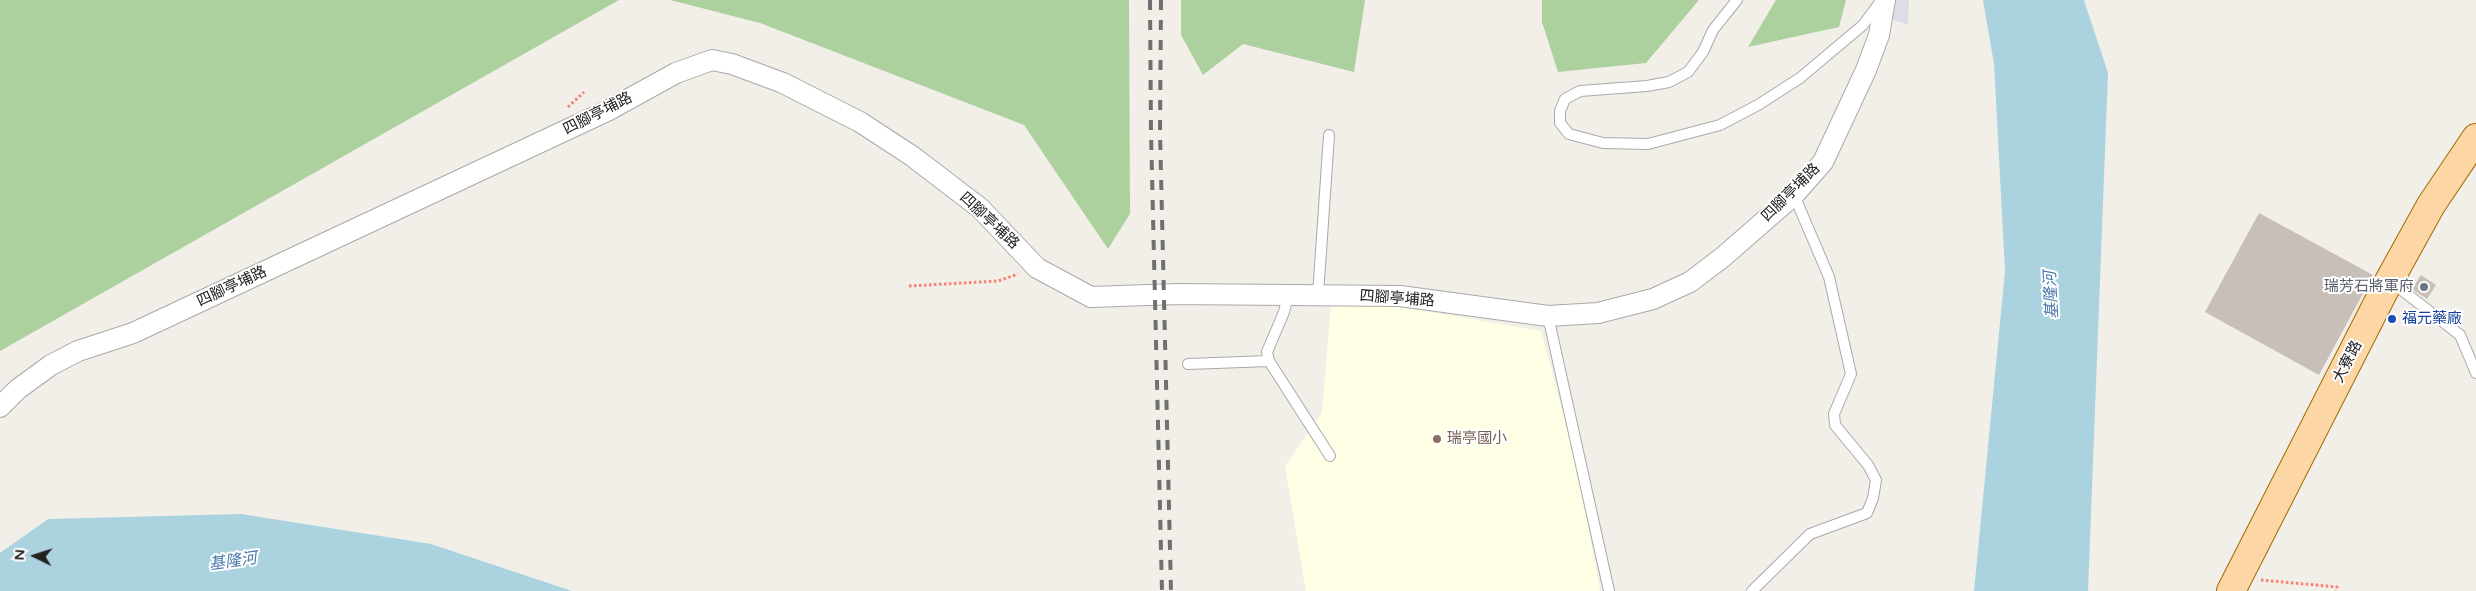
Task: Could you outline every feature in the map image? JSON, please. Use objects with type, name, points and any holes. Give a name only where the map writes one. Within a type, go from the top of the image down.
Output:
[{"type":"main road","name":"大寮路","points":[[2235,584],[2389,281],[2431,205],[2476,138]]},
{"type":"street","name":"四腳亭埔路","points":[[0,407],[18,389],[51,365],[78,351],[142,329],[607,111],[676,73],[712,60],[732,64],[783,83],[860,122],[912,156],[980,208],[1037,268],[1091,297],[1288,294],[1400,296],[1548,316],[1598,313],[1653,299],[1690,282],[1723,257],[1794,195],[1823,162],[1866,70],[1879,35],[1883,0]]},
{"type":"lane","points":[[1737,0],[1713,30],[1704,52],[1688,72],[1669,82],[1647,86],[1580,91],[1566,99],[1560,111],[1560,124],[1569,134],[1603,143],[1648,144],[1720,126],[1758,105],[1800,78],[1863,25],[1883,0]]},
{"type":"lane","points":[[1318,295],[1329,135]]},
{"type":"lane","points":[[1752,591],[1810,534],[1867,513],[1873,498],[1876,480],[1868,465],[1836,425],[1834,414],[1851,374],[1829,277],[1794,195]]},
{"type":"lane","points":[[2389,281],[2460,334],[2476,374]]},
{"type":"lane","points":[[1288,294],[1284,312],[1267,352],[1269,361],[1330,456]]},
{"type":"lane","points":[[1548,316],[1609,591]]},
{"type":"lane","points":[[1188,364],[1269,361]]},
{"type":"path","points":[[909,286],[998,281],[1037,268]]},
{"type":"path","points":[[2235,584],[2337,587],[2336,591]]},
{"type":"shaded area","points":[[1884,0],[1909,0],[1908,25],[1882,16]]},
{"type":"shaded area","name":"瑞亭國小","points":[[1331,305],[1389,305],[1541,331],[1577,465],[1600,591],[1306,591],[1285,466],[1322,413]]},
{"type":"green space","points":[[0,0],[619,0],[0,351]]},
{"type":"green space","points":[[670,0],[1129,0],[1130,214],[1108,249],[1024,125],[760,23]]},
{"type":"green space","points":[[1181,0],[1365,0],[1354,72],[1243,44],[1203,75],[1181,35]]},
{"type":"green space","points":[[1542,0],[1699,0],[1646,63],[1558,72],[1542,22]]},
{"type":"green space","points":[[1776,0],[1846,0],[1839,27],[1748,47]]},
{"type":"water","name":"基隆河","points":[[1983,0],[2084,0],[2108,73],[2088,591],[1974,591],[2005,271],[1994,64]]},
{"type":"water","name":"基隆河","points":[[241,514],[431,544],[572,591],[0,591],[0,553],[48,519]]},
{"type":"building","points":[[2259,213],[2373,275],[2319,375],[2205,312]]},
{"type":"building","name":"瑞芳石將軍府","points":[[2421,275],[2436,285],[2427,299],[2412,289]]},
{"type":"railway","points":[[1150,0],[1151,132],[1162,591]]},
{"type":"railway","points":[[1161,0],[1160,132],[1171,591]]},
{"type":"place","name":"瑞芳石將軍府","points":[[2424,287]]},
{"type":"place","name":"福元藥廠","points":[[2392,319]]},
{"type":"place","name":"瑞亭國小","points":[[1437,439]]}]
